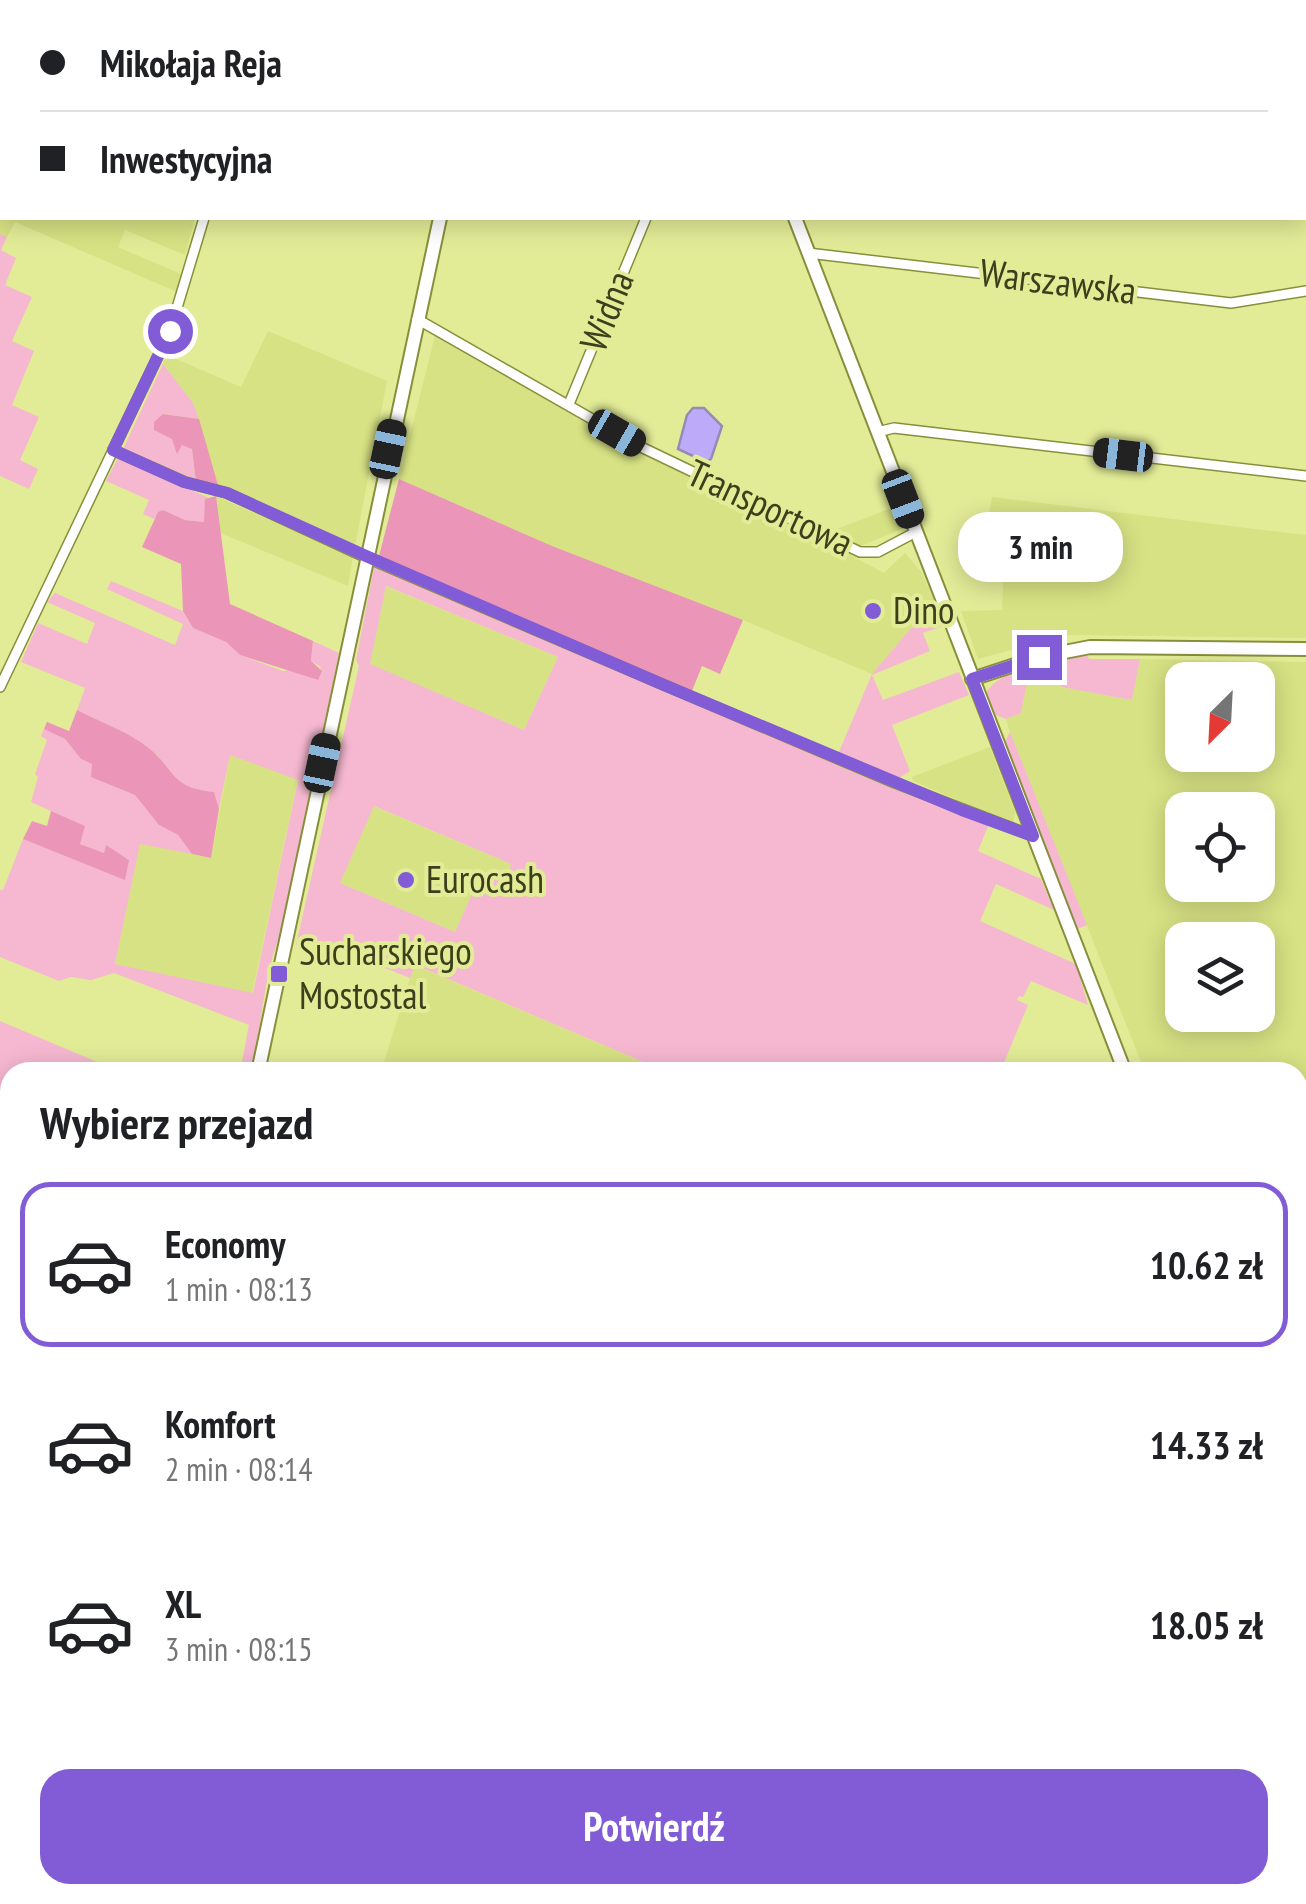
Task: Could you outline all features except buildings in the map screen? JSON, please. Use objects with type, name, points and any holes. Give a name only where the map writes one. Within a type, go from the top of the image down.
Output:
[{"type":"street","points":[[0,687],[178,311],[203,220]]},
{"type":"street","points":[[260,1062],[440,220]]},
{"type":"street","name":"Widna","points":[[568,404],[645,220]]},
{"type":"street","points":[[796,220],[1121,1062]]},
{"type":"street","name":"Warszawska","points":[[808,253],[1231,304],[1306,291]]},
{"type":"street","name":"Transportowa","points":[[417,318],[641,447],[860,552],[878,552],[916,532]]},
{"type":"street","points":[[877,432],[894,428],[1306,476]]},
{"type":"street","points":[[113,450],[184,482],[227,493],[895,782],[1033,836]]},
{"type":"street","points":[[972,679],[1039,657],[1090,647],[1306,649]]},
{"type":"shaded area","points":[[0,220],[194,220],[185,255],[125,230],[118,247],[181,274],[177,292],[15,222],[7,237],[0,234]]},
{"type":"shaded area","points":[[0,234],[7,237],[1,250],[16,258],[5,285],[32,297],[12,341],[34,351],[12,405],[39,417],[20,460],[38,469],[29,489],[0,476]]},
{"type":"shaded area","points":[[268,331],[387,381],[355,546],[218,485],[193,403],[163,364],[167,355],[241,387]]},
{"type":"shaded area","points":[[435,335],[637,450],[783,519],[884,573],[905,553],[922,573],[934,601],[872,674],[552,546],[399,479]]},
{"type":"shaded area","points":[[163,364],[193,403],[199,419],[164,414],[160,432],[192,449],[196,482],[123,449]]},
{"type":"shaded area","points":[[693,408],[704,408],[722,426],[711,459],[706,462],[678,449],[687,415]]},
{"type":"shaded area","points":[[163,414],[199,419],[218,485],[196,482],[192,449],[182,445],[177,454],[172,439],[154,430],[154,422]]},
{"type":"shaded area","points":[[118,458],[209,498],[205,499],[206,520],[185,520],[163,510],[154,519],[143,514],[149,500],[106,481]]},
{"type":"shaded area","points":[[399,479],[552,546],[743,620],[720,674],[702,666],[692,691],[379,556]]},
{"type":"shaded area","points":[[216,496],[353,557],[348,586],[218,532]]},
{"type":"shaded area","points":[[216,496],[230,604],[313,641],[311,661],[322,671],[318,680],[240,655],[226,642],[193,628],[183,611],[181,564],[142,547],[158,512],[163,510],[185,520],[204,522],[205,499]]},
{"type":"shaded area","points":[[992,497],[1306,535],[1306,638],[1065,635],[978,659],[961,611],[1002,610],[1004,561],[981,556]]},
{"type":"shaded area","points":[[897,506],[904,528],[861,546],[851,545],[829,532]]},
{"type":"shaded area","points":[[374,567],[989,824],[978,851],[1041,879],[1054,910],[996,884],[980,921],[1076,964],[1088,1005],[1031,981],[1023,997],[1017,1000],[1028,1005],[1004,1062],[643,1062],[415,965],[410,978],[312,939],[296,945],[359,666],[356,660]],"holes":[[[386,586],[558,657],[524,730],[370,664]],[[374,806],[511,864],[505,879],[479,878],[455,932],[340,883]]]},
{"type":"shaded area","points":[[111,581],[183,611],[193,628],[226,642],[240,655],[283,671],[317,680],[321,667],[311,661],[313,641],[339,653],[281,932],[266,984],[253,1062],[242,1062],[249,1025],[114,973],[91,980],[71,977],[59,981],[0,957],[0,890],[23,839],[125,879],[128,859],[106,846],[104,853],[80,844],[84,826],[31,802],[38,777],[35,774],[47,740],[41,736],[44,729],[65,739],[81,759],[93,764],[92,777],[135,795],[159,825],[178,835],[192,854],[140,844],[115,964],[253,993],[298,780],[230,755],[219,809],[214,792],[182,782],[142,743],[77,710],[85,688],[21,662],[38,623],[87,644],[95,623],[47,602],[55,593],[175,645],[183,624],[107,589]]},
{"type":"shaded area","points":[[385,586],[558,657],[524,730],[369,664]]},
{"type":"shaded area","points":[[934,601],[943,626],[923,633],[930,651],[872,675],[883,700],[959,672],[969,695],[892,725],[910,771],[899,778],[838,754],[872,674]]},
{"type":"shaded area","points":[[1087,655],[1089,659],[1140,659],[1132,700],[1061,687],[1065,672],[1035,669],[1029,672],[1021,713],[1006,719],[994,714],[986,694],[1002,678],[1030,666]]},
{"type":"shaded area","points":[[1140,659],[1306,662],[1306,1062],[1141,1062],[1006,719],[1021,713],[1029,672],[1065,671],[1062,687],[1132,700]]},
{"type":"shaded area","points":[[77,710],[142,743],[182,783],[214,792],[219,809],[211,858],[192,854],[178,835],[159,825],[135,795],[91,777],[92,764],[81,759],[65,739],[44,729],[47,722],[69,731]]},
{"type":"shaded area","points":[[1010,732],[1087,925],[1075,930],[1005,742]]},
{"type":"shaded area","points":[[990,747],[1015,812],[1013,824],[913,781],[912,777]]},
{"type":"shaded area","points":[[230,755],[298,779],[252,994],[115,964],[140,843],[211,858]]},
{"type":"shaded area","points":[[373,806],[511,864],[505,879],[479,878],[455,932],[340,883]]},
{"type":"shaded area","points":[[51,811],[85,826],[80,844],[104,853],[106,845],[129,860],[125,880],[23,839],[32,821],[47,826]]},
{"type":"shaded area","points":[[414,965],[643,1062],[384,1062]]},
{"type":"shaded area","points":[[0,1021],[97,1062],[0,1062]]},
{"type":"place","name":"Dino","points":[[873,611]]},
{"type":"place","name":"Eurocash","points":[[406,880]]},
{"type":"place","name":"Sucharskiego Mostostal","points":[[279,974]]},
{"type":"route","points":[[170,331],[113,450],[184,482],[227,493],[664,685],[1033,836],[972,679],[1039,657]]}]
